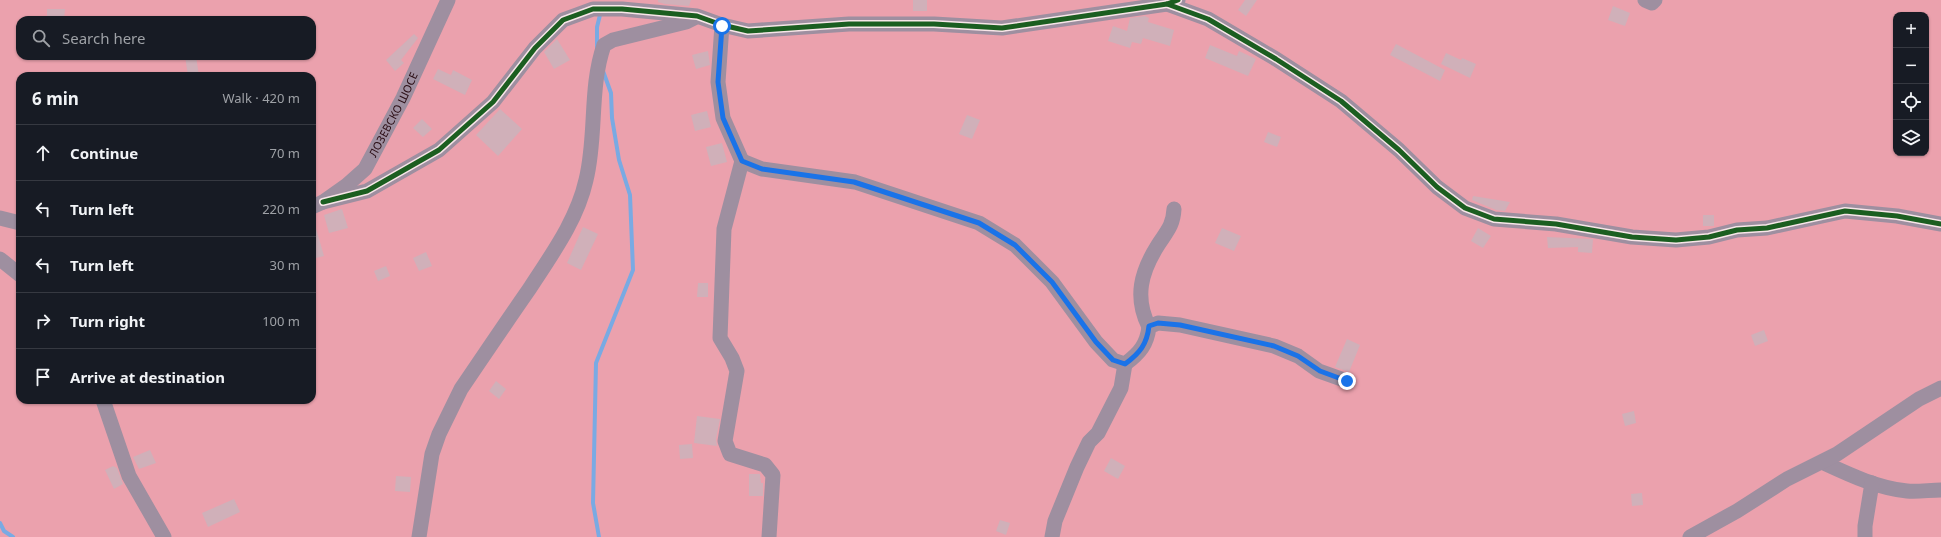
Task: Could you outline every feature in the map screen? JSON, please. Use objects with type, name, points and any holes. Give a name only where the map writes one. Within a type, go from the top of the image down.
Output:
[{"type":"street","name":"ЛОЗЕВСКО ШОСЕ","points":[[317,204],[347,185],[364,169],[403,98],[448,0]]},
{"type":"street","points":[[1645,0],[1652,3],[1655,0]]},
{"type":"street","points":[[317,204],[367,192],[439,150],[493,102],[535,48],[563,20],[592,9],[622,9],[697,16],[722,26],[748,31],[849,24],[934,24],[1002,28],[1173,2],[1208,19],[1341,101],[1454,200],[1465,208],[1494,219],[1556,224],[1632,237],[1676,240],[1709,237],[1737,230],[1767,228],[1845,211],[1897,216],[1941,224]]},
{"type":"street","points":[[419,537],[432,454],[439,434],[461,388],[545,265],[576,212],[586,180],[592,142],[599,60],[604,45],[613,40],[686,22],[697,16]]},
{"type":"street","points":[[722,26],[718,82],[723,118],[742,161],[724,229],[720,338],[737,371],[725,441],[730,454],[765,465],[773,474],[769,537]]},
{"type":"street","points":[[742,161],[762,169],[854,182],[979,223],[1020,250],[1052,282],[1096,342],[1113,360],[1125,364]]},
{"type":"street","points":[[1052,537],[1055,521],[1080,461],[1089,442],[1098,433],[1121,388],[1125,364],[1136,356],[1148,339],[1149,326],[1142,312],[1141,284],[1150,258],[1173,222],[1174,209]]},
{"type":"street","points":[[0,218],[16,222]]},
{"type":"street","points":[[0,259],[16,272]]},
{"type":"street","points":[[1149,326],[1158,323],[1180,325],[1274,346],[1298,356],[1320,371],[1347,381]]},
{"type":"street","points":[[1690,537],[1737,511],[1788,479],[1822,462],[1919,399],[1941,388]]},
{"type":"street","points":[[104,404],[129,476],[164,537]]},
{"type":"street","points":[[1822,462],[1849,475],[1872,483],[1907,491],[1941,490]]},
{"type":"street","points":[[1865,537],[1865,526],[1872,483]]},
{"type":"shaded area","points":[[0,0],[1941,0],[1941,537],[0,537]]},
{"type":"building","points":[[658,0],[691,0],[689,6],[665,4],[658,2]]},
{"type":"building","points":[[913,0],[927,0],[927,11],[913,11]]},
{"type":"building","points":[[1245,0],[1257,0],[1246,16],[1238,10]]},
{"type":"building","points":[[1613,6],[1630,13],[1625,26],[1608,20]]},
{"type":"building","points":[[47,9],[65,9],[64,16],[47,16]]},
{"type":"building","points":[[1145,16],[1149,18],[1148,22],[1174,30],[1170,46],[1143,38],[1141,44],[1132,42],[1130,48],[1108,41],[1113,26],[1127,31],[1130,18]]},
{"type":"building","points":[[414,34],[418,38],[401,60],[404,63],[395,71],[386,60]]},
{"type":"building","points":[[557,39],[570,60],[554,69],[544,52]]},
{"type":"building","points":[[1396,44],[1445,70],[1440,81],[1390,55]]},
{"type":"building","points":[[1210,45],[1237,56],[1239,51],[1256,59],[1248,76],[1205,58]]},
{"type":"building","points":[[708,51],[710,65],[696,69],[692,55]]},
{"type":"building","points":[[1446,53],[1461,60],[1462,58],[1476,64],[1470,78],[1441,64]]},
{"type":"building","points":[[186,60],[197,60],[198,72],[187,72]]},
{"type":"building","points":[[438,69],[451,75],[453,70],[472,80],[465,95],[433,79]]},
{"type":"building","points":[[500,109],[522,129],[498,156],[476,135]]},
{"type":"building","points":[[707,111],[711,127],[695,131],[691,115]]},
{"type":"building","points":[[967,115],[980,120],[972,139],[959,134]]},
{"type":"building","points":[[422,119],[432,129],[423,137],[413,128]]},
{"type":"building","points":[[1268,132],[1281,137],[1277,147],[1264,142]]},
{"type":"building","points":[[722,143],[727,162],[711,166],[706,147]]},
{"type":"building","points":[[1473,196],[1510,202],[1505,211],[1496,210],[1472,200]]},
{"type":"building","points":[[342,209],[348,228],[329,233],[324,215]]},
{"type":"building","points":[[1703,215],[1714,215],[1714,226],[1703,226]]},
{"type":"building","points":[[583,227],[598,234],[581,270],[567,263]]},
{"type":"building","points":[[316,228],[324,256],[316,258]]},
{"type":"building","points":[[1222,228],[1241,236],[1234,251],[1215,243]]},
{"type":"building","points":[[1478,228],[1491,236],[1483,248],[1471,241]]},
{"type":"building","points":[[1547,237],[1593,239],[1592,253],[1578,252],[1578,247],[1548,248]]},
{"type":"building","points":[[426,252],[432,266],[419,271],[413,258]]},
{"type":"building","points":[[386,266],[390,276],[378,281],[374,271]]},
{"type":"building","points":[[698,283],[708,283],[708,297],[697,297]]},
{"type":"building","points":[[1764,330],[1768,341],[1755,346],[1751,335]]},
{"type":"building","points":[[1347,339],[1360,345],[1349,372],[1335,367]]},
{"type":"building","points":[[496,381],[506,389],[499,399],[489,391]]},
{"type":"building","points":[[1634,411],[1636,423],[1625,426],[1622,414]]},
{"type":"building","points":[[697,416],[720,419],[716,439],[717,446],[694,443]]},
{"type":"building","points":[[692,444],[693,458],[680,459],[679,445]]},
{"type":"building","points":[[150,450],[156,463],[139,469],[133,457]]},
{"type":"building","points":[[1111,458],[1125,466],[1118,479],[1104,471]]},
{"type":"building","points":[[113,466],[117,468],[123,484],[114,489],[105,470]]},
{"type":"building","points":[[749,474],[760,474],[761,483],[763,483],[763,496],[749,496]]},
{"type":"building","points":[[396,476],[411,477],[410,492],[395,491]]},
{"type":"building","points":[[1642,493],[1643,505],[1632,506],[1631,494]]},
{"type":"building","points":[[234,499],[240,512],[208,527],[202,513]]},
{"type":"building","points":[[1000,520],[1010,523],[1006,535],[996,531]]},
{"type":"waterway","points":[[597,49],[597,27],[600,15]]},
{"type":"waterway","points":[[599,537],[593,503],[596,363],[633,270],[630,195],[619,160],[612,118],[611,93],[603,71]]},
{"type":"waterway","points":[[0,523],[4,531],[13,537]]},
{"type":"cycle path","points":[[323,202],[367,191],[439,150],[493,102],[535,48],[563,20],[593,9],[622,9],[697,16],[722,25],[748,31],[849,24],[934,24],[1002,28],[1167,4],[1178,0]]},
{"type":"cycle path","points":[[1167,4],[1208,19],[1276,59],[1341,101],[1399,150],[1437,187],[1465,208],[1494,219],[1556,224],[1632,237],[1676,240],[1709,237],[1737,230],[1767,228],[1845,211],[1897,216],[1941,224]]},
{"type":"route","points":[[722,26],[718,82],[723,118],[742,161],[762,169],[823,176],[854,182],[979,223],[1015,245],[1052,282],[1096,342],[1113,360],[1125,364],[1136,356],[1148,339],[1149,326],[1158,323],[1180,325],[1274,346],[1298,356],[1320,371],[1335,378],[1347,381]]}]
